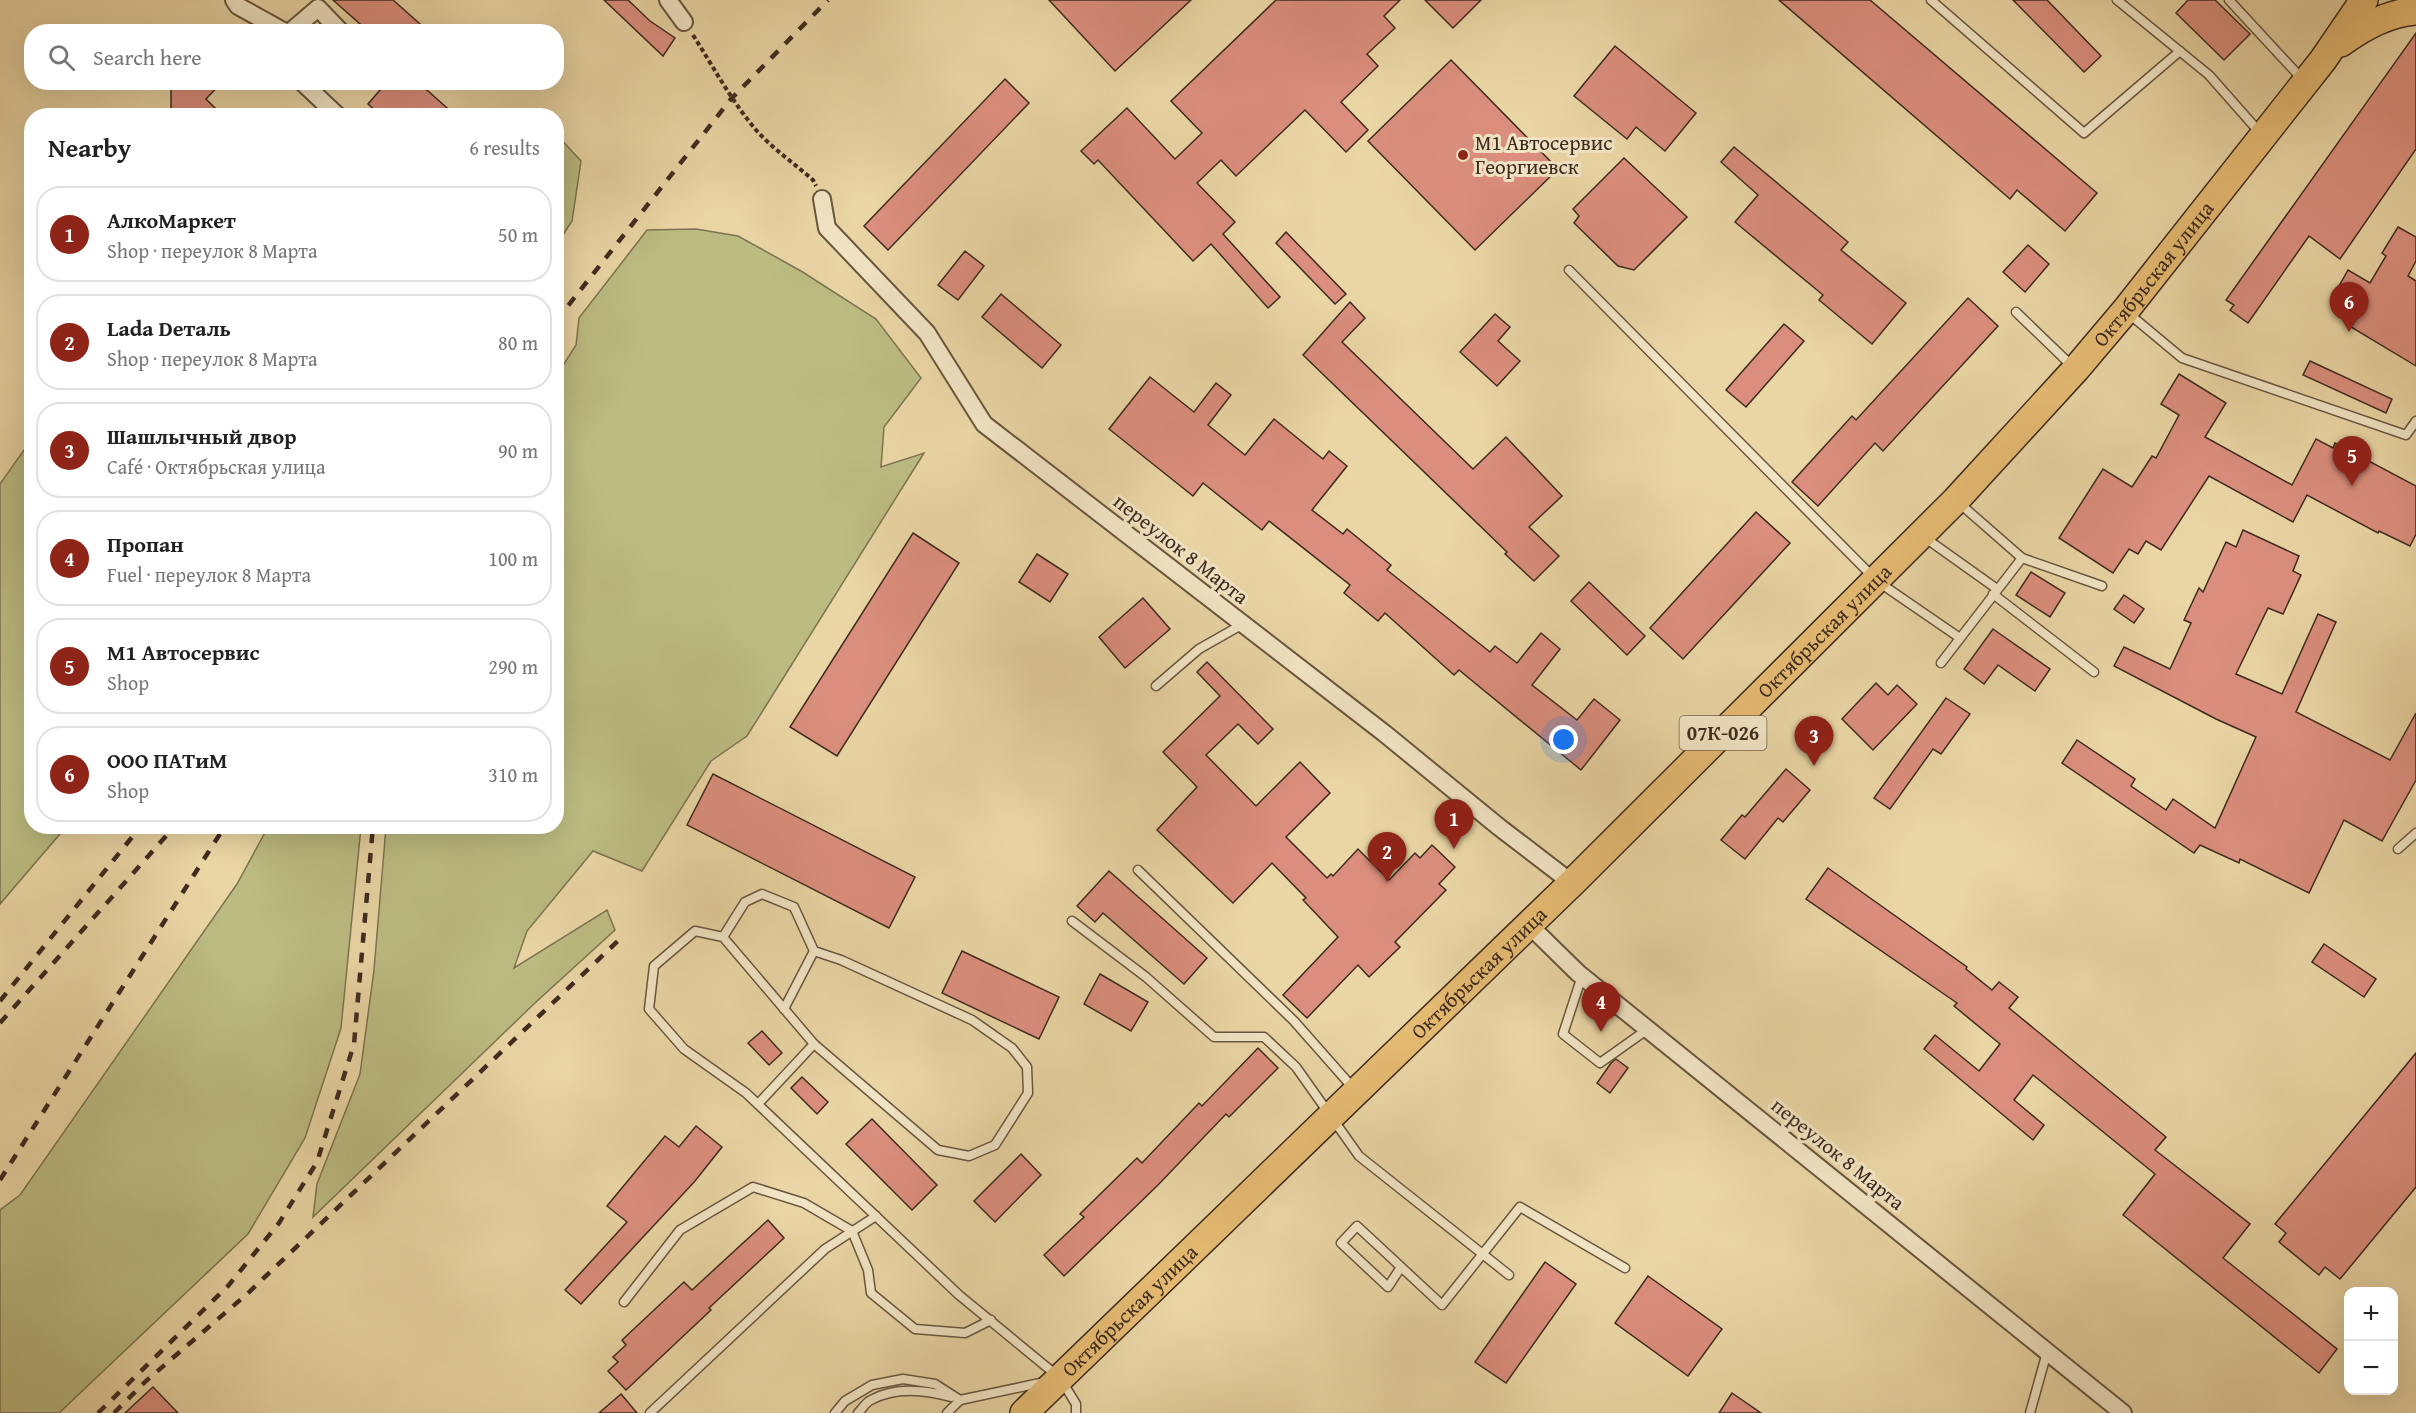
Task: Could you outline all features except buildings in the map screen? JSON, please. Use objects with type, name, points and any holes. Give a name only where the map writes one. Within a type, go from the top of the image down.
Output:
[{"type":"main road","name":"Октябрьская улица","points":[[1024,1413],[1572,883],[1956,500],[2126,311],[2323,60],[2364,0]]},
{"type":"main road","points":[[2323,60],[2366,26],[2389,16],[2416,11]]},
{"type":"street","points":[[234,0],[238,6],[271,24]]},
{"type":"street","points":[[668,0],[684,22]]},
{"type":"street","points":[[299,24],[318,8],[333,24]]},
{"type":"street","points":[[310,90],[330,108]]},
{"type":"street","name":"переулок 8 Марта","points":[[822,200],[827,228],[927,333],[984,424],[1384,733],[1572,883]]},
{"type":"street","name":"переулок 8 Марта","points":[[1529,925],[1582,976],[2123,1413]]},
{"type":"lane","points":[[1931,0],[2084,133],[2180,51]]},
{"type":"lane","points":[[2117,0],[2210,75],[2263,136]]},
{"type":"lane","points":[[2229,0],[2305,83]]},
{"type":"lane","points":[[1569,270],[1877,581],[1960,638]]},
{"type":"lane","points":[[2126,311],[2182,358],[2406,435],[2416,421]]},
{"type":"lane","points":[[2016,312],[2076,369]]},
{"type":"lane","points":[[1956,500],[2022,558],[2102,586]]},
{"type":"lane","points":[[1921,535],[1995,591],[2094,672]]},
{"type":"lane","points":[[1941,663],[2022,558]]},
{"type":"lane","points":[[1156,686],[1199,650],[1243,624]]},
{"type":"lane","points":[[2398,849],[2416,833]]},
{"type":"lane","points":[[1138,870],[1294,1022],[1356,1092]]},
{"type":"lane","points":[[723,937],[744,902],[762,894],[794,907],[814,951],[841,960],[972,1020],[1012,1048],[1027,1067],[1028,1094],[995,1145],[969,1156],[938,1150],[814,1044],[723,937],[695,931],[654,966],[649,1009],[684,1049],[746,1093],[959,1294],[1060,1378],[1076,1404],[1076,1413]]},
{"type":"lane","points":[[1072,921],[1146,977],[1214,1037],[1264,1037],[1296,1067],[1359,1156],[1509,1275]]},
{"type":"lane","points":[[784,1009],[814,951]]},
{"type":"lane","points":[[1582,976],[1563,1034],[1600,1063],[1648,1029]]},
{"type":"lane","points":[[758,1104],[814,1044]]},
{"type":"lane","points":[[624,1302],[680,1230],[753,1187],[804,1203],[852,1232],[868,1270],[871,1293],[915,1329],[965,1333],[991,1320]]},
{"type":"lane","points":[[1401,1267],[1388,1287],[1341,1243],[1357,1226],[1442,1305],[1520,1207],[1624,1268]]},
{"type":"lane","points":[[650,1413],[825,1249],[876,1216]]},
{"type":"lane","points":[[2030,1413],[2047,1352]]},
{"type":"lane","points":[[835,1413],[845,1401],[872,1385],[903,1378],[935,1384],[960,1400]]},
{"type":"lane","points":[[858,1413],[871,1400],[902,1390],[932,1391],[960,1400],[1060,1378]]},
{"type":"lane","points":[[947,1413],[960,1400]]},
{"type":"path","points":[[684,22],[727,86],[732,99],[759,133],[813,180],[822,200]]},
{"type":"green space","points":[[564,143],[581,161],[572,221],[564,233]]},
{"type":"green space","points":[[696,229],[738,236],[801,271],[876,319],[921,378],[884,427],[881,467],[924,453],[747,736],[711,761],[642,871],[593,851],[527,931],[514,968],[607,910],[615,930],[536,1002],[313,1217],[317,1184],[360,1074],[374,970],[385,834],[564,834],[564,364],[576,345],[579,318],[647,230]]},
{"type":"green space","points":[[24,450],[24,834],[60,834],[0,904],[0,484]]},
{"type":"green space","points":[[264,834],[360,834],[341,1028],[305,1138],[248,1234],[59,1413],[0,1413],[0,1210],[20,1195],[237,884]]},
{"type":"railway","points":[[564,311],[731,99],[828,0]]},
{"type":"railway","points":[[0,1001],[135,834]]},
{"type":"railway","points":[[0,1023],[168,834]]},
{"type":"railway","points":[[0,1180],[220,834]]},
{"type":"railway","points":[[98,1413],[228,1286],[279,1223],[317,1162],[354,1044],[372,834]]},
{"type":"railway","points":[[114,1413],[146,1381],[247,1294],[622,937]]},
{"type":"place","name":"М1 Автосервис Георгиевск","points":[[1463,155]]},
{"type":"place","name":"ООО ПАТиМ","points":[[2349,332]]},
{"type":"place","name":"М1 Автосервис","points":[[2352,486]]},
{"type":"place","name":"Шашлычный двор","points":[[1814,766]]},
{"type":"place","name":"АлкоМаркет","points":[[1454,849]]},
{"type":"place","name":"Lada Dеталь","points":[[1387,882]]},
{"type":"place","name":"Пропан","points":[[1601,1032]]}]
